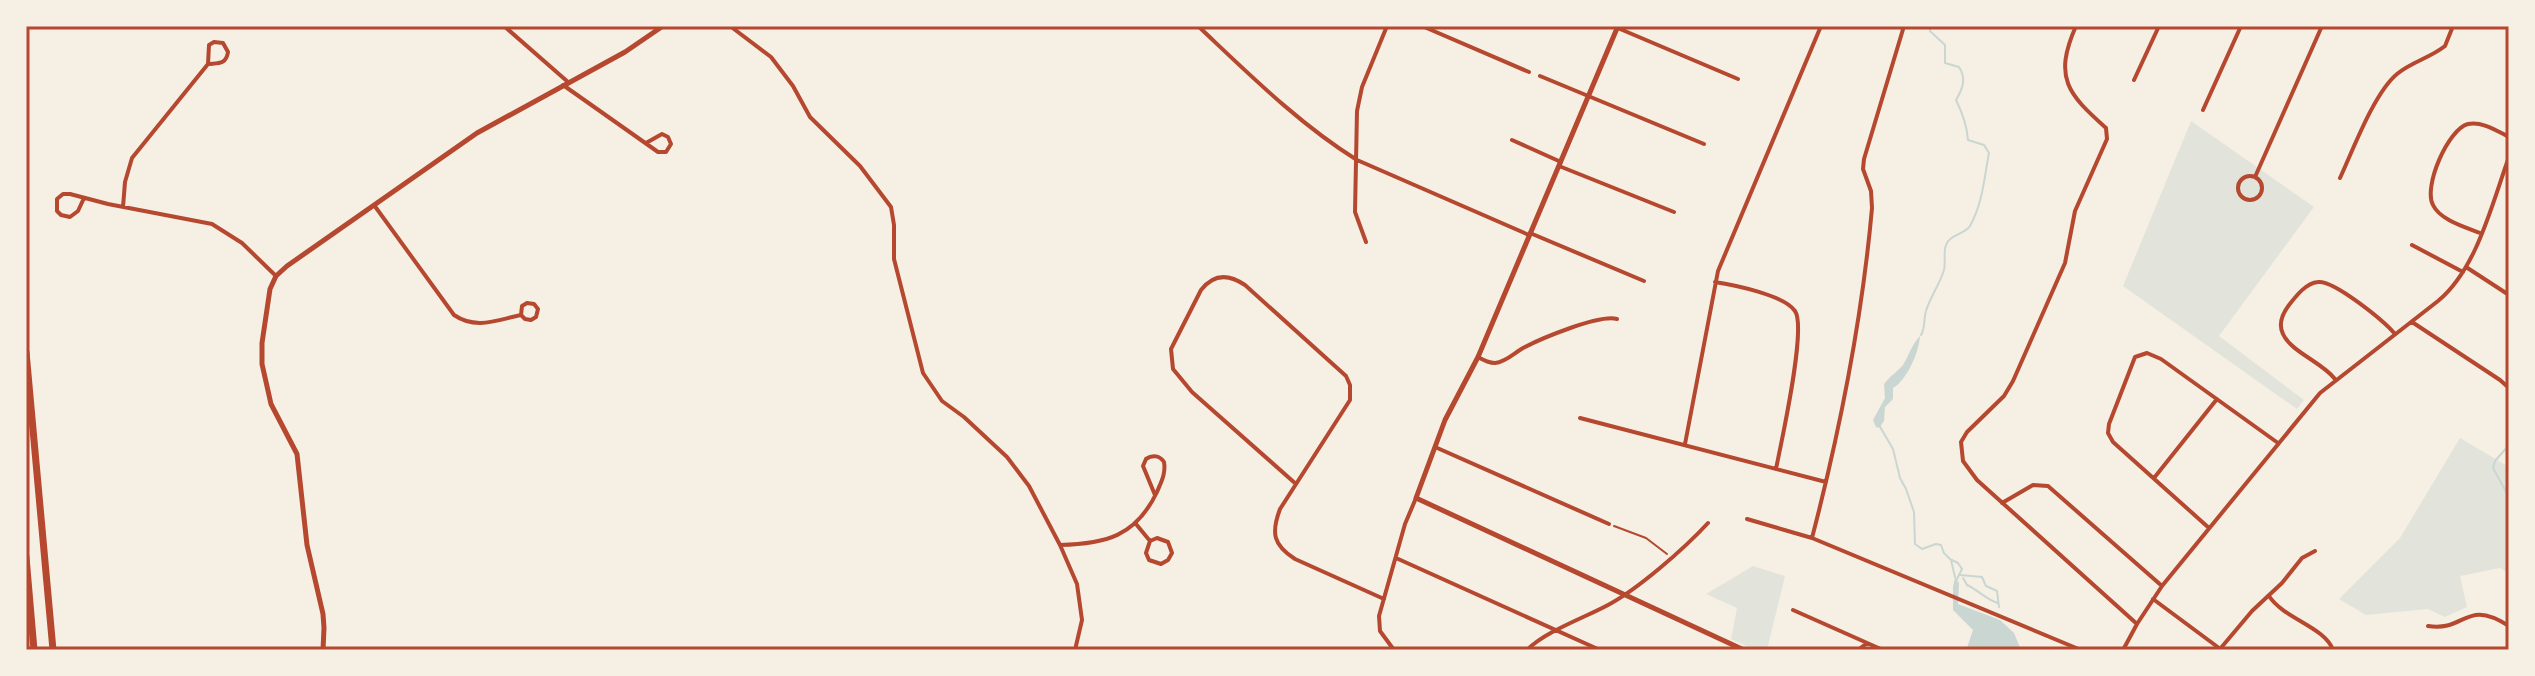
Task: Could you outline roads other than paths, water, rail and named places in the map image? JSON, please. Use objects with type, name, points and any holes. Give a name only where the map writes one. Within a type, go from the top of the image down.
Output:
[{"type":"highway","points":[[26,352],[53,650]]},
{"type":"highway","points":[[26,557],[34,650]]},
{"type":"street","points":[[504,26],[565,84],[646,143],[661,153],[668,150],[671,144],[668,137],[662,134],[646,143]]},
{"type":"street","points":[[323,650],[323,614],[307,545],[297,454],[274,412],[263,376],[262,343],[270,289],[276,276],[477,133],[634,46],[663,26]]},
{"type":"street","points":[[730,26],[771,57],[793,86],[810,117],[860,166],[885,198],[894,215],[894,259],[928,382],[942,401],[964,417],[1016,467],[1029,486],[1060,545],[1081,596],[1082,620],[1075,650]]},
{"type":"street","points":[[1198,26],[1266,90],[1340,150],[1357,160],[1644,281]]},
{"type":"street","points":[[1366,242],[1355,212],[1357,111],[1359,98],[1387,26]]},
{"type":"street","points":[[1422,26],[1529,72]]},
{"type":"street","points":[[1685,444],[1715,282],[1821,26]]},
{"type":"street","points":[[1812,538],[1853,358],[1870,228],[1871,191],[1863,169],[1864,159],[1904,26]]},
{"type":"street","points":[[2076,26],[2066,54],[2067,77],[2080,106],[2106,128],[2107,139],[2075,211],[2065,263],[2013,381],[2004,396],[1967,432],[1961,442],[1961,455],[1967,467],[2002,503],[2137,624]]},
{"type":"street","points":[[2134,80],[2159,26]]},
{"type":"street","points":[[2203,110],[2241,26]]},
{"type":"street","points":[[2255,177],[2322,26]]},
{"type":"street","points":[[2340,178],[2383,90],[2407,66],[2445,46],[2453,26]]},
{"type":"street","points":[[1394,650],[1379,626],[1405,524],[1445,420],[1478,357],[1616,27],[1738,79]]},
{"type":"street","points":[[123,207],[129,165],[136,151],[208,64],[209,45],[217,41],[223,43],[228,52],[225,61],[208,64]]},
{"type":"street","points":[[1540,76],[1704,144]]},
{"type":"street","points":[[2480,233],[2445,217],[2436,209],[2430,193],[2432,181],[2450,139],[2462,126],[2475,123],[2509,137]]},
{"type":"street","points":[[1512,140],[1560,164],[1674,212]]},
{"type":"street","points":[[2123,650],[2162,586],[2320,393],[2449,291],[2465,270],[2509,157]]},
{"type":"street","points":[[2247,176],[2255,177],[2261,184],[2261,191],[2254,199],[2246,199],[2239,193],[2240,181],[2247,176]]},
{"type":"street","points":[[84,198],[74,215],[66,217],[57,211],[56,203],[63,194],[70,194],[212,224],[242,243],[276,276]]},
{"type":"street","points":[[374,205],[454,315],[466,322],[481,324],[521,315]]},
{"type":"street","points":[[2412,245],[2509,295]]},
{"type":"street","points":[[1296,484],[1192,392],[1173,369],[1170,357],[1175,339],[1201,290],[1215,277],[1228,275],[1245,285],[1346,376],[1350,385],[1350,400],[1280,509],[1274,524],[1275,536],[1279,545],[1295,559],[1384,599]]},
{"type":"street","points":[[1715,282],[1781,301],[1793,308],[1799,320],[1796,356],[1776,469]]},
{"type":"street","points":[[2335,379],[2291,344],[2281,330],[2286,309],[2309,285],[2320,282],[2335,287],[2384,322],[2395,334]]},
{"type":"street","points":[[527,303],[534,304],[538,309],[536,317],[531,320],[521,315],[522,306],[527,303]]},
{"type":"street","points":[[1478,357],[1490,363],[1501,362],[1524,348],[1597,319],[1617,319]]},
{"type":"street","points":[[2411,321],[2509,388]]},
{"type":"street","points":[[2209,528],[2113,442],[2108,433],[2135,357],[2142,353],[2155,356],[2278,443]]},
{"type":"street","points":[[2154,478],[2217,399]]},
{"type":"street","points":[[1580,418],[1826,482]]},
{"type":"street","points":[[1435,447],[1609,524]]},
{"type":"street","points":[[1060,545],[1101,542],[1120,535],[1136,524],[1144,516],[1155,495],[1163,477],[1165,466],[1162,459],[1153,456],[1146,459],[1143,466],[1155,495]]},
{"type":"street","points":[[2002,503],[2033,485],[2048,486],[2162,586]]},
{"type":"street","points":[[1416,498],[1744,650]]},
{"type":"street","points":[[1747,519],[1812,538],[2081,650]]},
{"type":"street","points":[[1527,650],[1536,642],[1623,595],[1708,523]]},
{"type":"street","points":[[1136,524],[1150,541]]},
{"type":"street","points":[[1157,538],[1168,542],[1172,553],[1168,560],[1157,564],[1149,560],[1146,553],[1150,541],[1157,538]]},
{"type":"street","points":[[2153,599],[2220,650],[2302,558],[2315,551]]},
{"type":"street","points":[[1396,558],[1600,650]]},
{"type":"street","points":[[2269,596],[2280,609],[2328,640],[2333,650]]},
{"type":"street","points":[[1793,610],[1883,650]]},
{"type":"street","points":[[2428,626],[2441,627],[2480,614],[2490,615],[2509,626]]},
{"type":"street","points":[[1858,650],[1867,643]]},
{"type":"waterway","points":[[1921,335],[1925,314],[1944,270],[1946,245],[1970,226],[1978,208],[1989,153],[1984,145],[1968,140],[1956,100],[1963,76],[1959,67],[1945,63],[1945,45],[1930,31],[1930,26]]},
{"type":"waterway","points":[[1879,425],[1893,449],[1900,478],[1914,512],[1915,544],[1922,549],[1941,545],[1951,560],[1955,577]]},
{"type":"waterway","points":[[2509,445],[2493,468],[2509,497]]},
{"type":"waterway","points":[[1952,560],[1962,569],[1957,579]]},
{"type":"waterway","points":[[1960,575],[1982,577],[1986,586],[1997,591],[1999,607]]},
{"type":"waterway","points":[[1963,578],[1967,585],[1998,603]]}]
